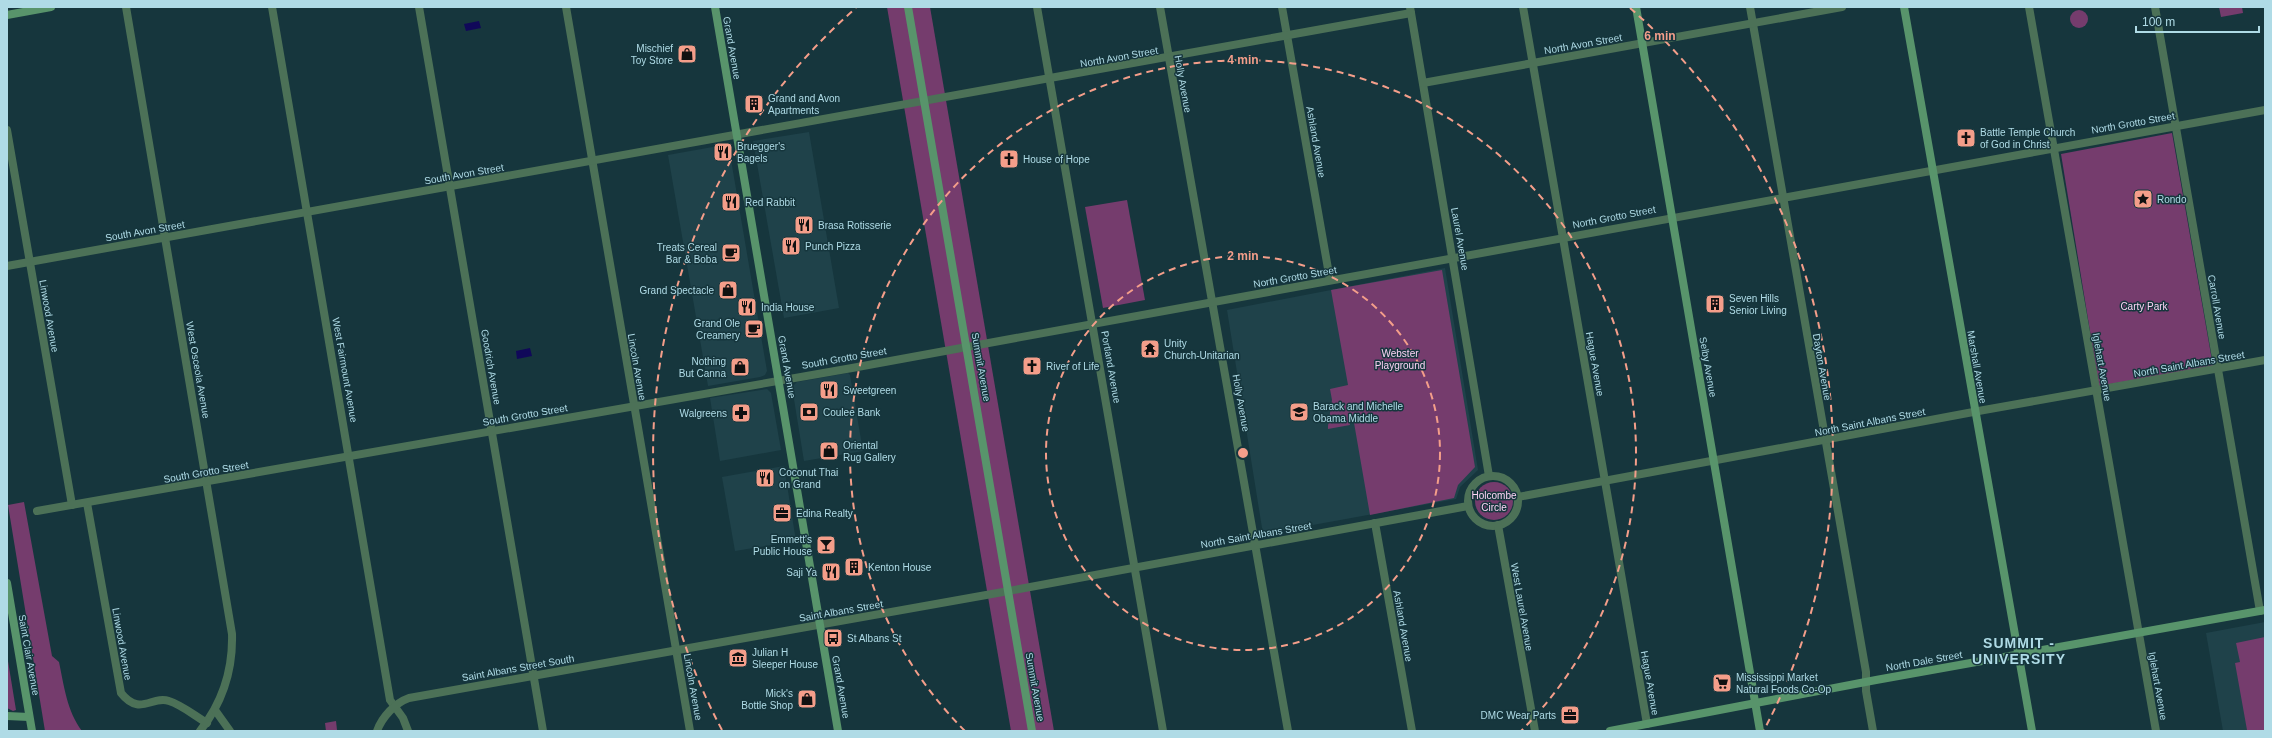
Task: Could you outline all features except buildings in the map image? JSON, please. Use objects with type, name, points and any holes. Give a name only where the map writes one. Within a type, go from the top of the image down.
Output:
[{"type":"street","points":[[7,15],[17,10],[51,7]]},
{"type":"street","name":"West Osceola Avenue","points":[[126,7],[232,634],[231,667],[227,684],[207,723],[200,731]]},
{"type":"street","name":"West Fairmount Avenue","points":[[272,7],[350,456],[390,700],[403,718],[408,731]]},
{"type":"street","name":"Goodrich Avenue","points":[[419,7],[543,731]]},
{"type":"street","name":"Lincoln Avenue","points":[[566,7],[690,731]]},
{"type":"street","name":"Grand Avenue","points":[[715,7],[838,731]]},
{"type":"street","name":"Summit Avenue","points":[[908,7],[1032,731]]},
{"type":"street","name":"Portland Avenue","points":[[1037,7],[1163,731]]},
{"type":"street","name":"Holly Avenue","points":[[1160,7],[1288,731]]},
{"type":"street","name":"Ashland Avenue","points":[[1282,7],[1330,280]]},
{"type":"street","name":"Hague Avenue","points":[[1523,7],[1647,724]]},
{"type":"street","name":"Selby Avenue","points":[[1636,7],[1760,731]]},
{"type":"street","name":"Dayton Avenue","points":[[1750,7],[1824,440],[1865,664],[1866,683],[1873,731]]},
{"type":"street","name":"North Avon Street","points":[[1423,83],[1842,7]]},
{"type":"street","name":"Marshall Avenue","points":[[1904,7],[2032,731]]},
{"type":"street","name":"Iglehart Avenue","points":[[2029,7],[2156,731]]},
{"type":"street","name":"Carroll Avenue","points":[[2154,7],[2218,369],[2263,611]]},
{"type":"street","name":"North Avon Street","points":[[924,102],[1287,36],[1410,10]]},
{"type":"street","name":"Laurel Avenue","points":[[1410,10],[1489,476]]},
{"type":"street","name":"South Avon Street","points":[[7,266],[924,102]]},
{"type":"street","name":"North Grotto Street","points":[[967,346],[2175,125],[2265,110]]},
{"type":"street","name":"Linwood Avenue","points":[[7,130],[72,505]]},
{"type":"street","name":"South Grotto Street","points":[[72,505],[967,346]]},
{"type":"street","name":"North Saint Albans Street","points":[[1518,497],[2265,360]]},
{"type":"street","points":[[1489,476],[1508,480],[1514,487],[1518,497],[1518,507],[1510,520],[1498,525],[1480,523],[1473,518],[1468,506],[1470,489],[1481,478],[1489,476]]},
{"type":"street","name":"Linwood Avenue","points":[[87,503],[122,694],[130,702],[138,705],[171,701],[207,723]]},
{"type":"street","points":[[37,511],[72,505]]},
{"type":"street","name":"North Saint Albans Street","points":[[1008,591],[1468,506]]},
{"type":"street","name":"Ashland Avenue","points":[[1375,524],[1412,731]]},
{"type":"street","name":"West Laurel Avenue","points":[[1498,525],[1535,731]]},
{"type":"street","name":"Saint Clair Avenue","points":[[7,583],[32,731]]},
{"type":"street","name":"Saint Albans Street","points":[[676,649],[1008,591]]},
{"type":"street","name":"North Dale Street","points":[[1610,731],[2018,654],[2263,611]]},
{"type":"street","name":"Saint Albans Street South","points":[[377,731],[384,718],[394,707],[409,698],[676,649]]},
{"type":"street","points":[[214,710],[230,731]]},
{"type":"street","points":[[7,716],[30,717]]},
{"type":"shaded area","points":[[479,21],[481,28],[466,31],[464,24]]},
{"type":"shaded area","points":[[809,132],[839,308],[784,318],[753,141]]},
{"type":"shaded area","points":[[724,145],[729,148],[767,371],[765,375],[760,377],[708,386],[668,155]]},
{"type":"shaded area","points":[[1445,268],[1478,470],[1460,487],[1456,499],[1263,534],[1227,310]]},
{"type":"shaded area","points":[[530,348],[532,356],[517,359],[516,351]]},
{"type":"shaded area","points":[[848,373],[850,375],[863,451],[804,461],[792,387],[797,382]]},
{"type":"shaded area","points":[[767,389],[771,393],[781,450],[720,461],[710,398]]},
{"type":"shaded area","points":[[784,466],[796,541],[735,551],[722,477]]},
{"type":"shaded area","points":[[2265,622],[2265,731],[2223,731],[2206,633]]},
{"type":"green space","points":[[887,7],[930,7],[1054,731],[1011,731]]},
{"type":"green space","points":[[2219,7],[2242,7],[2243,13],[2221,17]]},
{"type":"green space","points":[[2079,10],[2085,13],[2088,19],[2085,25],[2079,28],[2073,25],[2070,19],[2073,13]]},
{"type":"green space","name":"Carty Park","points":[[2172,133],[2213,366],[2099,386],[2061,154]]},
{"type":"green space","points":[[1127,200],[1145,300],[1103,308],[1085,207]]},
{"type":"green space","name":"Webster Playground","points":[[1442,270],[1475,467],[1458,485],[1454,498],[1370,515],[1353,417],[1349,418],[1350,425],[1328,429],[1332,400],[1330,389],[1348,385],[1331,290]]},
{"type":"green space","name":"Holcombe Circle","points":[[1490,482],[1498,482],[1508,487],[1512,494],[1512,508],[1508,515],[1498,520],[1490,520],[1480,515],[1478,512],[1475,505],[1475,497],[1480,487],[1483,485]]},
{"type":"green space","points":[[24,502],[52,656],[59,662],[69,707],[82,731],[45,731],[8,505]]},
{"type":"green space","points":[[2265,637],[2265,731],[2247,730],[2235,663],[2240,662],[2236,643]]},
{"type":"green space","points":[[7,655],[16,710],[13,711],[7,708]]},
{"type":"green space","points":[[336,721],[337,730],[326,731],[325,723]]},
{"type":"place","name":"Mischief Toy Store","points":[[687,54]]},
{"type":"place","name":"Grand and Avon Apartments","points":[[754,104]]},
{"type":"place","name":"Battle Temple Church of God in Christ","points":[[1966,138]]},
{"type":"place","name":"Bruegger's Bagels","points":[[723,152]]},
{"type":"place","name":"House of Hope","points":[[1009,159]]},
{"type":"place","name":"Rondo","points":[[2143,199]]},
{"type":"place","name":"Red Rabbit","points":[[731,202]]},
{"type":"place","name":"Brasa Rotisserie","points":[[804,225]]},
{"type":"place","name":"Punch Pizza","points":[[791,246]]},
{"type":"place","name":"Treats Cereal Bar & Boba","points":[[731,253]]},
{"type":"place","name":"Grand Spectacle","points":[[728,290]]},
{"type":"place","name":"Seven Hills Senior Living","points":[[1715,304]]},
{"type":"place","name":"India House","points":[[747,307]]},
{"type":"place","name":"Grand Ole Creamery","points":[[754,329]]},
{"type":"place","name":"Unity Church-Unitarian","points":[[1150,349]]},
{"type":"place","name":"River of Life","points":[[1032,366]]},
{"type":"place","name":"Nothing But Canna","points":[[740,367]]},
{"type":"place","name":"Sweetgreen","points":[[829,390]]},
{"type":"place","name":"Coulee Bank","points":[[809,412]]},
{"type":"place","name":"Barack and Michelle Obama Middle","points":[[1299,412]]},
{"type":"place","name":"Walgreens","points":[[741,413]]},
{"type":"place","name":"Oriental Rug Gallery","points":[[829,451]]},
{"type":"place","name":"Coconut Thai on Grand","points":[[765,478]]},
{"type":"place","name":"Edina Realty","points":[[782,513]]},
{"type":"place","name":"Emmett's Public House","points":[[826,545]]},
{"type":"place","name":"Kenton House","points":[[854,567]]},
{"type":"place","name":"Saji Ya","points":[[831,572]]},
{"type":"place","name":"St Albans St","points":[[833,638]]},
{"type":"place","name":"Julian H Sleeper House","points":[[738,658]]},
{"type":"place","name":"Mississippi Market Natural Foods Co-Op","points":[[1722,683]]},
{"type":"place","name":"Mick's Bottle Shop","points":[[807,699]]},
{"type":"place","name":"DMC Wear Parts","points":[[1570,715]]},
{"type":"district","name":"SUMMIT - UNIVERSITY","points":[[2019,652]]}]
